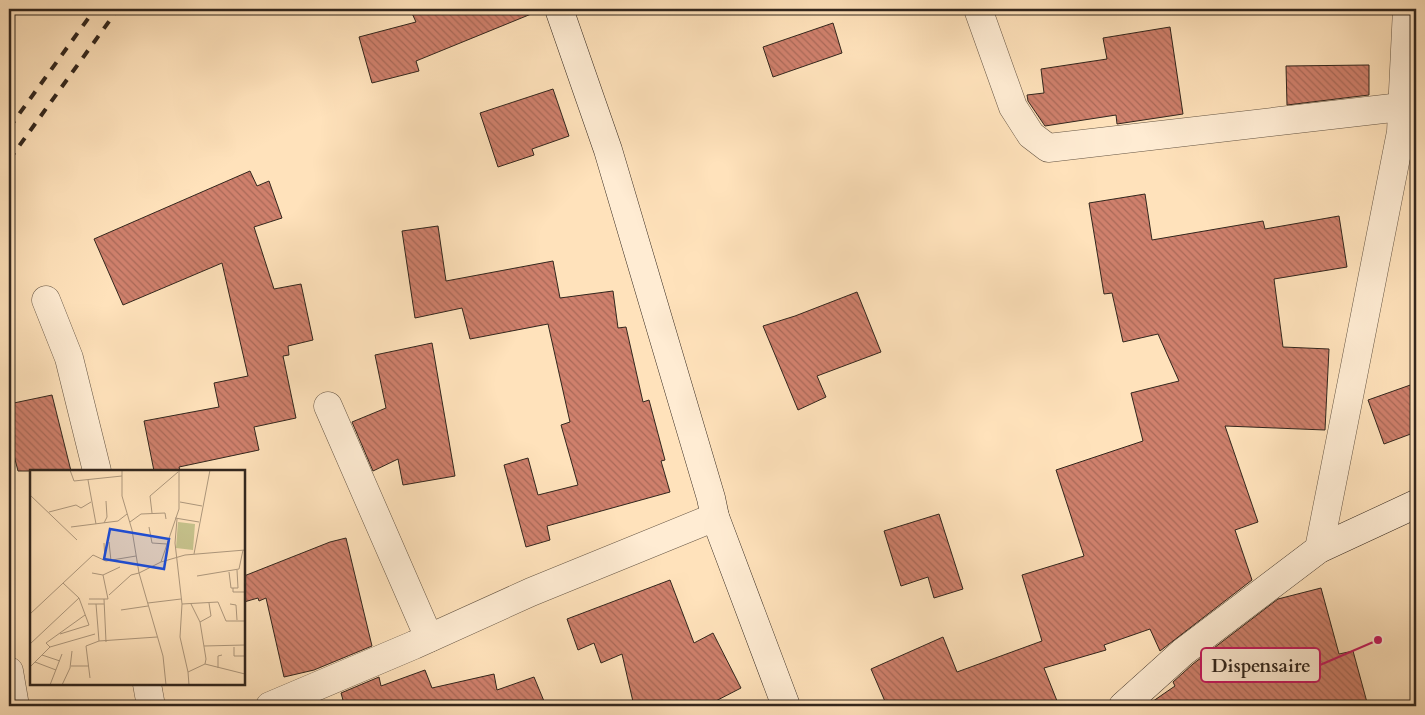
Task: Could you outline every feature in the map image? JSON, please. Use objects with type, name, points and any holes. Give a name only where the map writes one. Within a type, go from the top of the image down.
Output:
[{"type":"street","points":[[559,9],[608,150],[716,517],[786,706]]},
{"type":"street","points":[[978,9],[1013,108],[1031,135],[1048,148],[1406,121]]},
{"type":"street","points":[[1320,549],[1406,121],[1406,9]]},
{"type":"street","points":[[46,300],[69,358],[97,470]]},
{"type":"street","points":[[328,406],[429,638]]},
{"type":"street","points":[[1123,706],[1184,652],[1320,549],[1416,504]]},
{"type":"street","points":[[270,706],[532,592],[716,517]]},
{"type":"street","points":[[9,672],[15,706]]},
{"type":"street","points":[[147,685],[152,706]]},
{"type":"building","points":[[410,9],[541,10],[416,61],[419,71],[372,83],[359,37],[416,22]]},
{"type":"building","points":[[833,23],[842,53],[773,77],[763,47]]},
{"type":"building","points":[[1170,27],[1183,114],[1117,124],[1116,115],[1045,126],[1028,101],[1027,95],[1044,93],[1041,69],[1107,59],[1103,38]]},
{"type":"building","points":[[1369,65],[1369,95],[1287,105],[1286,66]]},
{"type":"building","points":[[553,89],[569,136],[532,149],[534,155],[498,167],[480,113]]},
{"type":"building","points":[[250,171],[257,186],[269,181],[282,218],[254,227],[274,289],[301,284],[313,340],[288,346],[289,355],[283,356],[296,418],[254,427],[259,450],[179,467],[180,470],[154,470],[144,421],[219,407],[214,383],[248,376],[222,263],[123,305],[94,239]]},
{"type":"building","points":[[1145,194],[1152,240],[1263,221],[1265,229],[1339,216],[1347,267],[1274,279],[1283,347],[1329,349],[1325,430],[1225,426],[1258,522],[1235,530],[1252,580],[1160,651],[1150,629],[1104,645],[1106,650],[1044,668],[1059,706],[887,706],[871,669],[943,637],[957,672],[1042,641],[1022,575],[1084,556],[1056,470],[1143,441],[1131,393],[1179,381],[1158,334],[1123,342],[1112,293],[1104,294],[1089,203]]},
{"type":"building","points":[[438,226],[446,281],[553,261],[560,298],[613,291],[618,328],[626,327],[643,402],[649,400],[665,460],[661,461],[670,492],[547,526],[550,540],[526,547],[504,465],[528,458],[538,495],[578,485],[561,425],[570,422],[548,324],[470,339],[462,308],[415,318],[402,231]]},
{"type":"building","points":[[857,292],[881,352],[817,376],[826,397],[798,410],[763,326]]},
{"type":"building","points":[[432,343],[455,476],[403,485],[398,459],[373,471],[352,422],[386,408],[375,355]]},
{"type":"building","points":[[1416,383],[1416,432],[1384,444],[1368,400]]},
{"type":"building","points":[[52,395],[71,470],[18,471],[9,436],[9,404]]},
{"type":"building","points":[[939,514],[963,589],[934,598],[928,577],[901,586],[884,531]]},
{"type":"building","points":[[346,538],[372,646],[314,670],[284,677],[266,598],[259,601],[258,598],[245,602],[245,576],[330,542]]},
{"type":"building","points":[[670,580],[694,643],[713,633],[741,688],[706,706],[634,706],[622,654],[601,663],[594,643],[578,650],[567,619]]},
{"type":"building","points":[[1321,588],[1339,654],[1353,651],[1368,706],[1146,706],[1175,686],[1173,682],[1193,664],[1278,599]]},
{"type":"building","points":[[425,670],[432,688],[494,674],[497,690],[534,677],[546,706],[335,706],[334,703],[343,700],[341,693],[379,677],[381,686]]},
{"type":"railway","points":[[9,128],[95,9]]},
{"type":"railway","points":[[9,160],[118,9]]},
{"type":"place","name":"Dispensaire","points":[[1378,640]]}]
